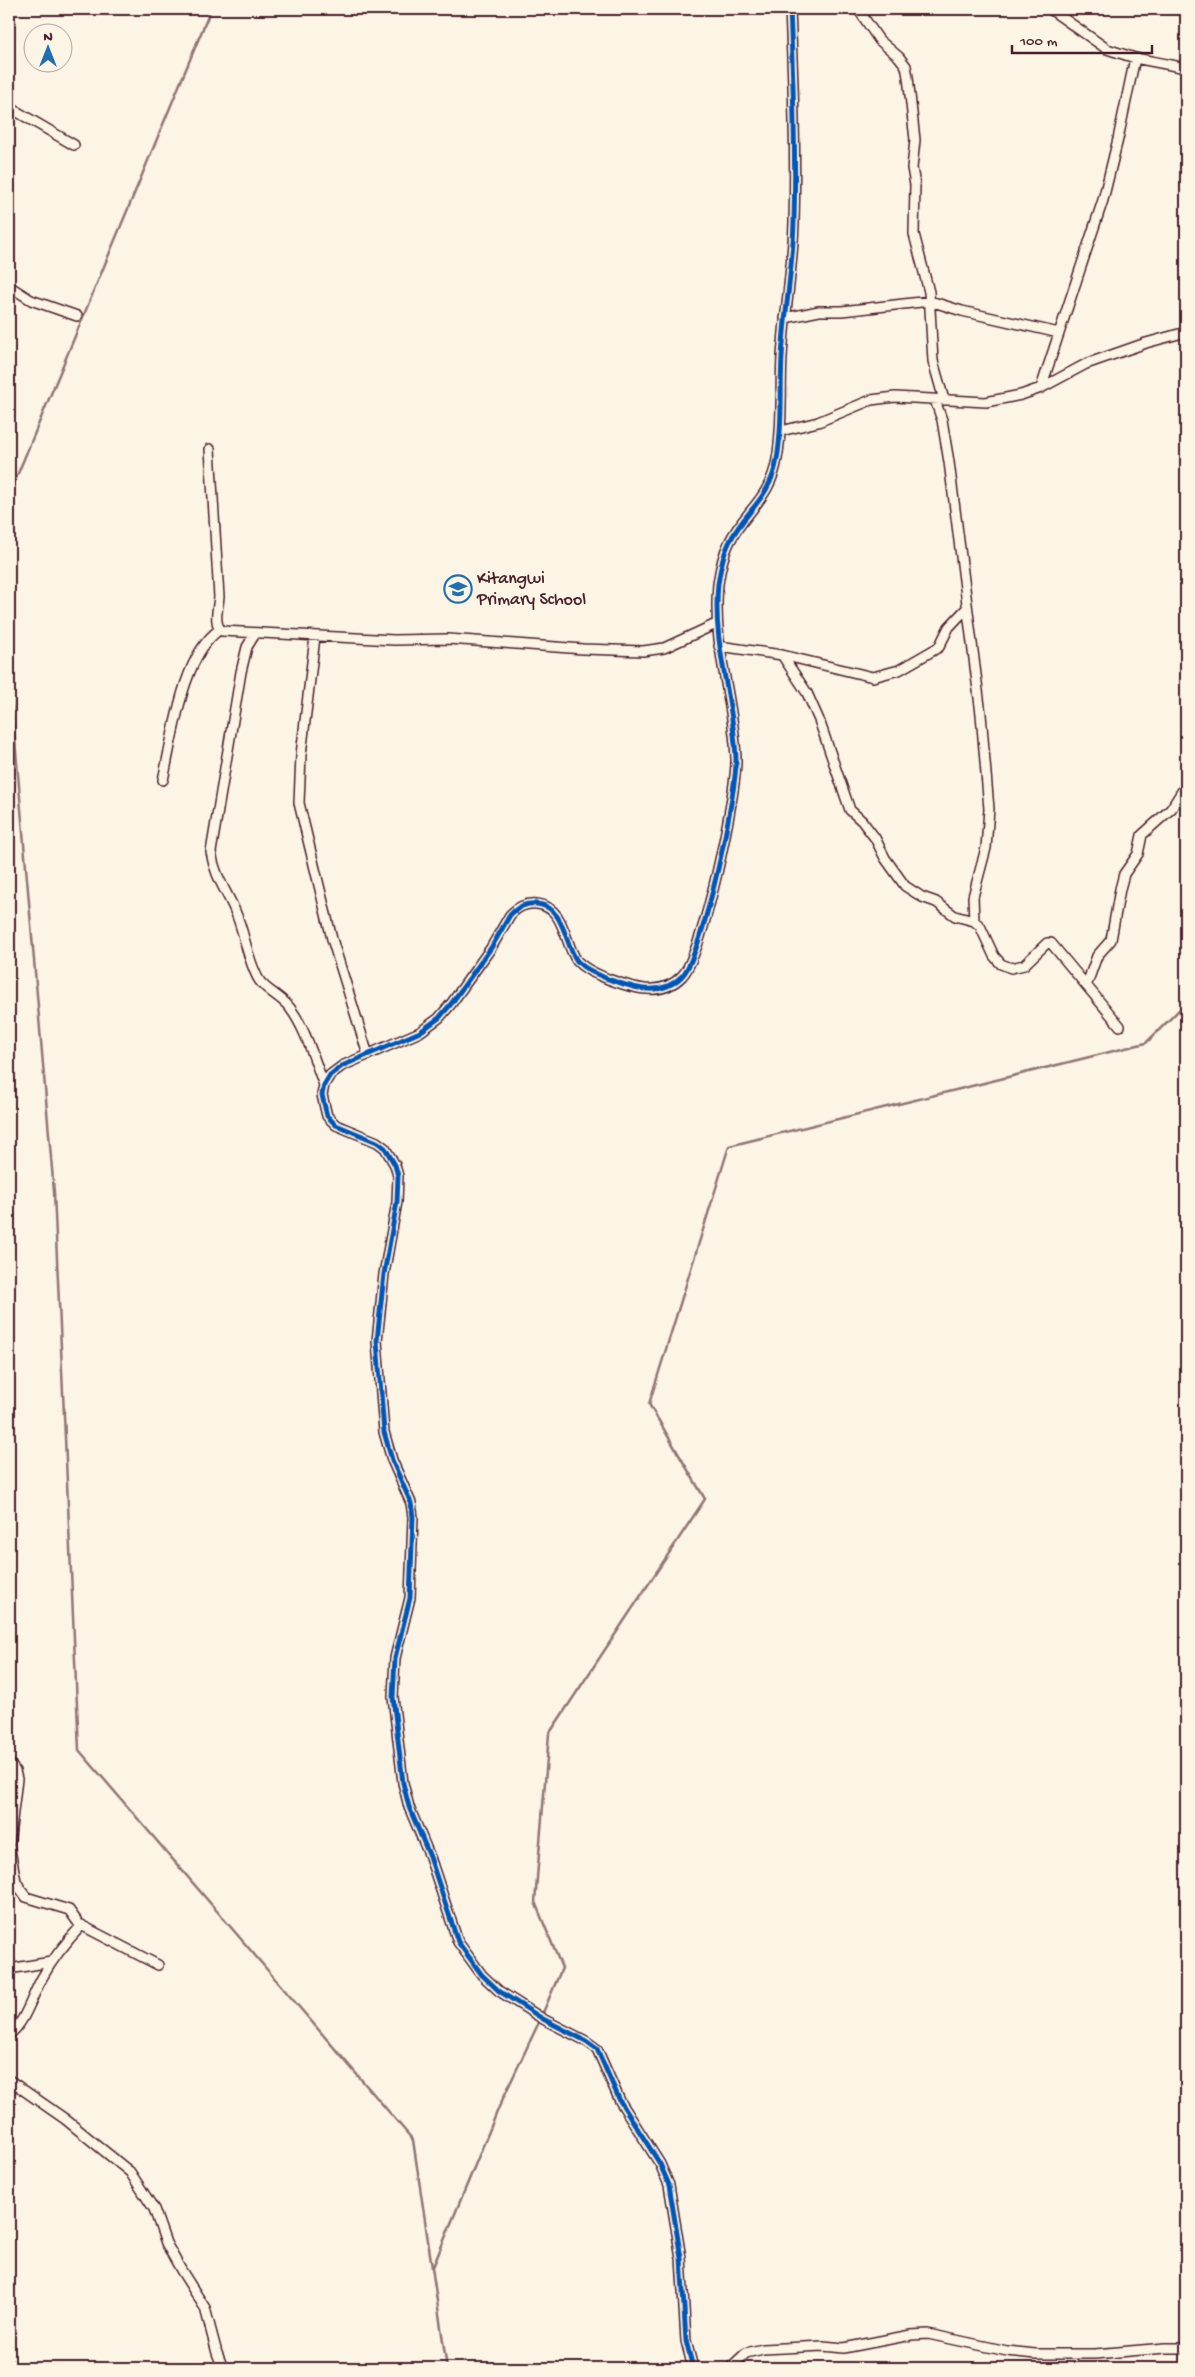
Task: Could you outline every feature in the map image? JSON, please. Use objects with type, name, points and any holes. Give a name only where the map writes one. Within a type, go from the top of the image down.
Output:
[{"type":"street","points":[[693,2368],[686,2341],[679,2243],[666,2176],[620,2101],[596,2049],[586,2041],[543,2019],[499,1991],[482,1975],[464,1951],[458,1942],[430,1857],[409,1807],[403,1783],[393,1687],[395,1658],[410,1598],[413,1517],[411,1503],[392,1460],[384,1432],[377,1341],[384,1274],[397,1202],[398,1176],[395,1165],[385,1148],[376,1142],[336,1125],[328,1116],[322,1095],[324,1085],[330,1075],[342,1066],[420,1032],[438,1018],[451,1004],[491,948],[510,915],[517,908],[526,905],[544,906],[555,913],[563,926],[575,958],[584,968],[630,987],[656,990],[679,980],[688,970],[700,940],[721,856],[736,763],[735,742],[716,624],[719,578],[730,542],[761,501],[770,483],[776,462],[781,431],[782,348],[794,224],[795,147],[790,9]]},
{"type":"street","points":[[858,9],[879,40],[899,57],[906,66],[915,140],[912,168],[914,234],[930,301],[933,361],[949,462],[981,714],[989,809],[986,848],[973,896],[974,921]]},
{"type":"street","points":[[1050,9],[1060,12],[1107,49],[1135,58],[1186,68]]},
{"type":"street","points":[[1041,388],[1103,200],[1135,58]]},
{"type":"street","points":[[9,107],[74,145]]},
{"type":"street","points":[[9,286],[31,300],[77,316]]},
{"type":"street","points":[[785,318],[820,311],[842,312],[930,301],[962,312],[1059,333]]},
{"type":"street","points":[[781,431],[818,422],[871,400],[895,397],[986,402],[1021,395],[1041,388],[1086,364],[1146,343],[1186,332]]},
{"type":"street","points":[[210,449],[219,597],[216,620],[220,630]]},
{"type":"street","points":[[719,646],[782,655],[873,677],[916,662],[939,646],[949,626],[967,608]]},
{"type":"street","points":[[163,780],[176,712],[201,651],[210,636],[220,630],[315,637],[394,640],[448,639],[583,649],[643,651],[664,648],[716,624]]},
{"type":"street","points":[[255,634],[247,647],[241,672],[211,852],[219,882],[235,911],[260,982],[279,996],[291,1009],[299,1022],[324,1085]]},
{"type":"street","points":[[315,637],[301,755],[299,803],[332,939],[368,1055]]},
{"type":"street","points":[[782,655],[807,693],[819,720],[850,810],[862,821],[875,838],[885,858],[905,886],[922,897],[936,902],[955,916],[974,921],[980,926],[994,956],[1001,964],[1011,968],[1024,965],[1047,943],[1050,943],[1087,984],[1120,1026]]},
{"type":"street","points":[[1087,984],[1097,956],[1111,940],[1124,874],[1138,854],[1142,835],[1171,809],[1186,785]]},
{"type":"street","points":[[9,1762],[15,1771],[16,1779],[9,1845],[16,1881],[26,1897],[69,1910],[82,1925],[158,1965]]},
{"type":"street","points":[[9,2036],[18,2028],[58,1950],[82,1925]]},
{"type":"street","points":[[9,1969],[51,1962]]},
{"type":"street","points":[[9,2080],[65,2119],[130,2172],[154,2209],[166,2243],[205,2308],[216,2352],[223,2368]]},
{"type":"street","points":[[730,2368],[746,2353],[763,2349],[823,2346],[844,2348],[911,2335],[928,2334],[1007,2352],[1035,2354],[1095,2354],[1186,2348]]},
{"type":"street","points":[[9,2365],[12,2368]]},
{"type":"waterway","points":[[9,495],[211,9]]},
{"type":"waterway","points":[[9,670],[54,1192],[79,1750],[413,2140],[447,2368]]},
{"type":"waterway","points":[[542,2015],[562,1968],[535,1902],[549,1734],[705,1499],[649,1404],[729,1146],[1146,1043],[1186,1003]]},
{"type":"waterway","points":[[433,2267],[499,2107],[540,2020]]},
{"type":"cycle path","points":[[693,2368],[686,2341],[681,2258],[669,2185],[660,2164],[620,2101],[597,2049],[586,2041],[543,2019],[499,1991],[482,1975],[458,1942],[430,1857],[409,1807],[403,1783],[393,1697],[395,1658],[410,1598],[413,1517],[411,1503],[392,1460],[384,1432],[377,1341],[384,1274],[397,1202],[398,1176],[395,1165],[385,1148],[377,1142],[336,1125],[327,1116],[322,1095],[324,1085],[330,1075],[342,1066],[420,1032],[439,1018],[491,948],[510,915],[525,905],[537,904],[553,912],[563,927],[577,961],[591,972],[608,979],[637,988],[656,989],[674,983],[682,976],[690,962],[709,907],[725,837],[735,777],[736,759],[732,715],[718,629],[718,584],[723,558],[729,543],[769,485],[774,473],[779,445],[782,358],[792,253],[795,195],[790,9]]},
{"type":"place","name":"Kitangwi Primary School","points":[[458,589]]}]
